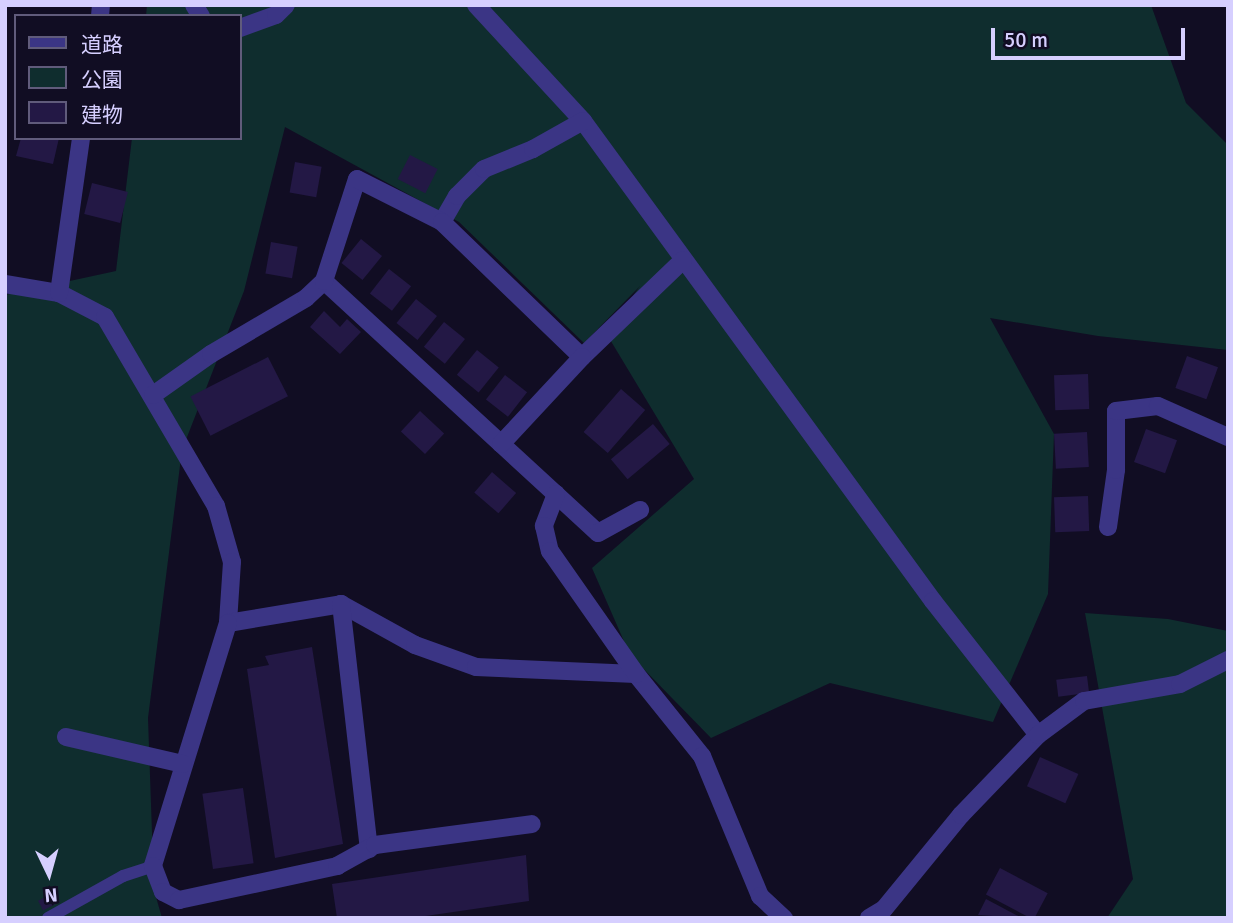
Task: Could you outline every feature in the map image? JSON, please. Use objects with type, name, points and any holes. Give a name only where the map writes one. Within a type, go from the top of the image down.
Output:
[{"type":"street","points":[[242,27],[276,15],[286,5]]},
{"type":"street","points":[[476,5],[583,121],[933,601],[1038,735]]},
{"type":"street","points":[[442,222],[457,196],[484,169],[533,149],[583,121]]},
{"type":"street","points":[[58,293],[81,140]]},
{"type":"street","points":[[153,395],[211,354],[306,298],[324,281],[357,179],[442,222],[582,357]]},
{"type":"street","points":[[501,443],[582,357],[683,260]]},
{"type":"street","points":[[324,281],[598,533],[640,510]]},
{"type":"street","points":[[5,284],[58,293],[105,317],[216,506],[232,562],[228,623],[153,866],[163,892],[178,900],[337,866],[369,849],[532,824]]},
{"type":"street","points":[[1108,527],[1116,470],[1116,411],[1158,406],[1228,437]]},
{"type":"street","points":[[556,494],[544,526],[550,551],[636,674],[702,756],[760,896],[784,918]]},
{"type":"street","points":[[228,623],[341,604],[415,645],[476,667],[636,674]]},
{"type":"street","points":[[341,604],[369,849]]},
{"type":"street","points":[[869,918],[884,909],[961,815],[1038,735],[1084,701],[1180,684],[1228,660]]},
{"type":"street","points":[[66,737],[183,764]]},
{"type":"lane","points":[[48,918],[123,876],[153,866]]},
{"type":"green space","points":[[147,5],[1151,5],[1186,103],[1228,145],[1228,350],[1098,336],[990,318],[1054,434],[1048,594],[993,722],[830,683],[711,738],[630,655],[592,568],[694,479],[606,333],[640,286],[584,343],[459,222],[285,127],[244,291],[182,450],[148,718],[154,890],[162,918],[5,918],[5,295],[116,271],[132,140],[242,140],[242,14],[146,14]]},
{"type":"green space","points":[[1085,613],[1168,619],[1228,631],[1228,918],[1107,918],[1133,879]]},
{"type":"building","points":[[20,140],[59,140],[53,164],[16,156]]},
{"type":"building","points":[[410,155],[438,169],[425,193],[398,179]]},
{"type":"building","points":[[295,162],[322,167],[316,197],[290,193]]},
{"type":"building","points":[[92,183],[128,192],[120,223],[84,214]]},
{"type":"building","points":[[361,239],[382,256],[362,280],[341,263]]},
{"type":"building","points":[[271,242],[298,247],[292,278],[265,274]]},
{"type":"building","points":[[389,269],[411,286],[392,311],[370,293]]},
{"type":"building","points":[[416,299],[437,316],[417,340],[396,323]]},
{"type":"building","points":[[324,311],[340,327],[347,319],[361,332],[340,354],[310,327]]},
{"type":"building","points":[[444,322],[465,339],[445,364],[424,347]]},
{"type":"building","points":[[477,350],[499,368],[479,392],[457,375]]},
{"type":"building","points":[[1187,356],[1218,367],[1206,399],[1175,388]]},
{"type":"building","points":[[268,357],[288,396],[210,436],[190,396]]},
{"type":"building","points":[[1088,374],[1089,409],[1055,410],[1054,375]]},
{"type":"building","points":[[505,375],[527,392],[508,417],[486,399]]},
{"type":"building","points":[[621,389],[645,410],[608,453],[584,432]]},
{"type":"building","points":[[420,411],[444,434],[425,454],[401,431]]},
{"type":"building","points":[[653,424],[670,444],[628,479],[611,459]]},
{"type":"building","points":[[1146,429],[1177,440],[1165,473],[1134,462]]},
{"type":"building","points":[[1087,432],[1089,467],[1056,469],[1054,434]]},
{"type":"building","points":[[492,472],[516,493],[498,513],[474,492]]},
{"type":"building","points":[[1088,496],[1089,531],[1055,532],[1054,497]]},
{"type":"building","points":[[312,647],[343,844],[275,858],[247,669],[269,665],[265,656]]},
{"type":"building","points":[[1087,676],[1089,693],[1058,697],[1056,680]]},
{"type":"building","points":[[1040,757],[1078,774],[1065,803],[1027,786]]},
{"type":"building","points":[[243,788],[254,863],[213,869],[202,794]]},
{"type":"building","points":[[526,855],[529,901],[412,918],[337,918],[332,884]]},
{"type":"building","points":[[1000,868],[1048,893],[1035,918],[986,894]]},
{"type":"building","points":[[55,892],[60,902],[43,910],[38,901]]},
{"type":"building","points":[[986,899],[1022,918],[978,915]]}]
